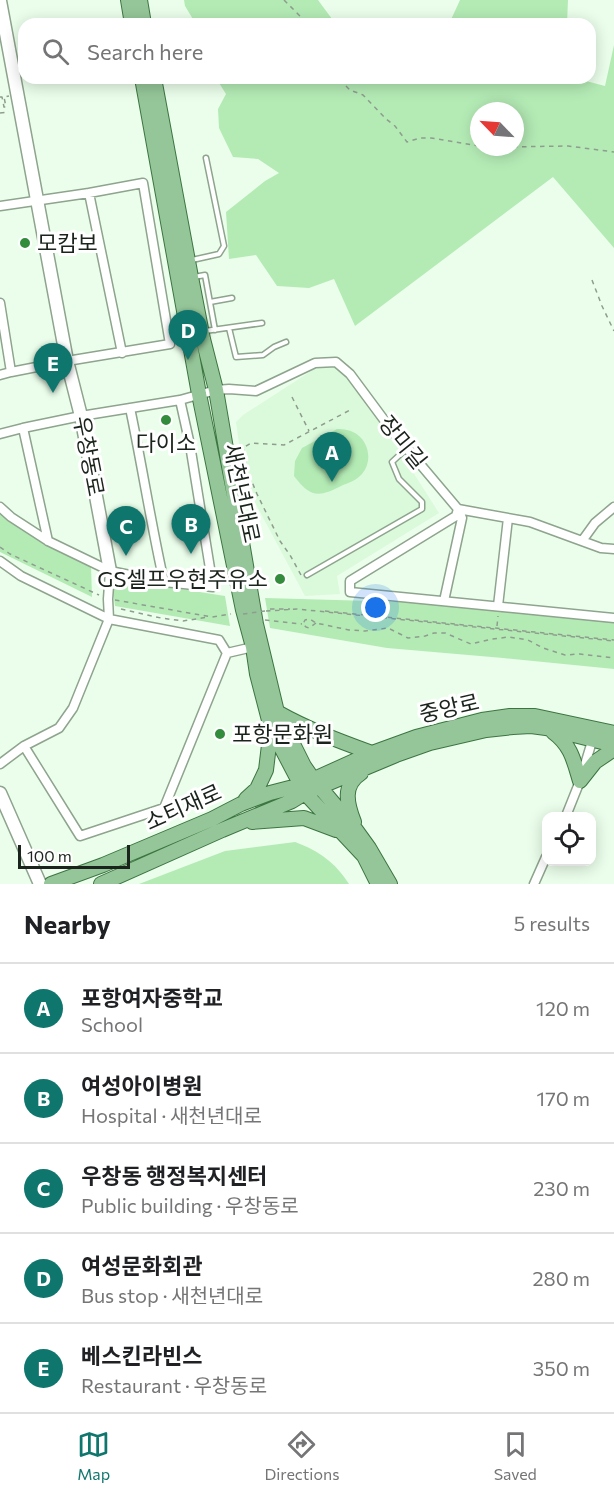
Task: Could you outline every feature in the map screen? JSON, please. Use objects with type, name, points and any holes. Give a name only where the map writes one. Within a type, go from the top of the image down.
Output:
[{"type":"main road","points":[[128,0],[131,18]]},
{"type":"main road","points":[[140,0],[143,18]]},
{"type":"main road","name":"우창동로","points":[[0,1],[2,26],[110,571]]},
{"type":"main road","name":"새천년대로","points":[[143,84],[216,390],[256,624],[277,712],[304,766],[310,786]]},
{"type":"main road","name":"새천년대로","points":[[155,84],[202,332],[200,394],[243,610],[271,728],[310,786],[350,832],[369,848],[390,884]]},
{"type":"main road","points":[[230,827],[304,818],[350,832],[348,790],[357,775],[374,758],[277,712]]},
{"type":"main road","name":"중앙로","points":[[310,786],[416,737],[482,720],[510,716],[535,716],[594,735],[614,747]]},
{"type":"main road","name":"중앙로","points":[[374,758],[462,735],[513,726],[531,726],[594,735],[614,733]]},
{"type":"main road","points":[[241,804],[257,789],[266,770],[271,728]]},
{"type":"main road","points":[[546,728],[567,745],[580,781]]},
{"type":"main road","points":[[580,781],[595,762],[614,747]]},
{"type":"main road","name":"소티재로","points":[[51,884],[104,865],[270,793],[310,786]]},
{"type":"main road","name":"소티재로","points":[[101,884],[292,801],[310,786]]},
{"type":"main road","points":[[0,793],[40,884]]},
{"type":"main road","name":"새천년대로","points":[[350,832],[378,884]]},
{"type":"street","points":[[0,206],[143,183],[170,345],[67,361],[0,375]]},
{"type":"street","points":[[89,193],[122,353]]},
{"type":"street","points":[[0,303],[12,372]]},
{"type":"street","name":"장미길","points":[[0,434],[81,416],[180,400],[216,390],[256,391],[315,363],[336,362],[350,374],[406,449],[458,509]]},
{"type":"street","points":[[0,507],[11,517],[48,541],[110,571],[164,582],[213,587],[190,445],[180,400]]},
{"type":"street","points":[[130,408],[164,582]]},
{"type":"street","points":[[23,428],[48,541]]},
{"type":"street","points":[[582,541],[595,523],[614,507]]},
{"type":"street","points":[[458,509],[530,522],[601,548],[614,549]]},
{"type":"street","points":[[458,509],[456,516],[350,581],[350,592],[614,618]]},
{"type":"street","points":[[444,601],[462,518],[458,509]]},
{"type":"street","points":[[498,606],[508,518]]},
{"type":"street","points":[[0,561],[21,576],[109,619],[219,640],[227,653]]},
{"type":"street","name":"우창동로","points":[[0,764],[24,746],[59,728],[73,708],[109,619],[110,571]]},
{"type":"street","points":[[227,653],[253,647]]},
{"type":"street","points":[[24,746],[80,836],[164,808],[227,653]]},
{"type":"street","points":[[568,812],[594,735]]},
{"type":"street","points":[[534,884],[542,866]]},
{"type":"lane","points":[[188,261],[219,254],[224,246],[206,158]]},
{"type":"lane","points":[[191,277],[205,275],[210,302],[202,332],[262,323]]},
{"type":"lane","points":[[210,302],[232,298]]},
{"type":"lane","points":[[229,328],[236,357],[263,355],[286,342]]},
{"type":"lane","points":[[307,574],[422,509],[422,502],[399,479],[392,462],[406,449]]},
{"type":"path","points":[[284,0],[302,18]]},
{"type":"path","points":[[344,84],[350,90],[363,95],[395,126],[407,142],[420,138],[431,138],[470,144]]},
{"type":"path","points":[[0,97],[6,107],[4,97],[10,96]]},
{"type":"path","points":[[0,113],[13,111]]},
{"type":"path","points":[[524,147],[568,146],[614,152]]},
{"type":"path","points":[[592,280],[614,331]]},
{"type":"path","points":[[292,397],[309,431]]},
{"type":"path","points":[[307,574],[300,575],[275,531],[250,477],[243,448],[251,443],[284,446],[352,409]]},
{"type":"path","points":[[496,628],[498,606]]},
{"type":"path","points":[[270,609],[296,608],[614,640]]},
{"type":"path","points":[[121,609],[183,621],[236,614]]},
{"type":"path","points":[[243,614],[297,609],[614,640]]},
{"type":"path","points":[[212,617],[231,614]]},
{"type":"path","points":[[303,624],[305,620],[310,619],[316,623],[349,630],[365,631],[388,628],[408,638],[445,633],[471,644],[509,637],[528,640],[565,655],[580,654],[614,658]]},
{"type":"path","points":[[262,620],[303,624],[309,628],[316,623]]},
{"type":"shaded area","points":[[336,362],[393,432],[411,469],[439,513],[337,576],[340,594],[305,596],[252,497],[246,495],[236,422],[243,415],[322,364]]},
{"type":"green space","points":[[184,0],[318,0],[331,18],[192,18]]},
{"type":"green space","points":[[460,0],[568,0],[567,18],[452,18]]},
{"type":"green space","points":[[614,45],[614,248],[553,177],[355,326],[334,279],[309,288],[277,286],[256,255],[229,259],[226,212],[265,181],[279,173],[258,159],[233,157],[219,128],[218,109],[226,94],[220,84],[596,84],[605,86]]},
{"type":"green space","points":[[337,429],[345,429],[360,436],[367,448],[366,468],[358,478],[333,490],[320,494],[310,492],[294,476],[295,461],[302,448]]},
{"type":"green space","points":[[0,513],[43,542],[91,565],[92,597],[0,552]]},
{"type":"green space","points":[[111,578],[225,596],[230,626],[115,606]]},
{"type":"green space","points":[[265,598],[478,604],[614,618],[614,669],[387,648],[270,628]]},
{"type":"green space","points":[[295,842],[326,858],[349,884],[139,884],[225,851]]},
{"type":"place","name":"모캄보","points":[[25,243]]},
{"type":"place","name":"여성문화회관","points":[[188,360]]},
{"type":"place","name":"베스킨라빈스","points":[[53,393]]},
{"type":"place","name":"다이소","points":[[166,420]]},
{"type":"place","name":"포항여자중학교","points":[[332,482]]},
{"type":"place","name":"여성아이병원","points":[[191,554]]},
{"type":"place","name":"우창동 행정복지센터","points":[[126,556]]},
{"type":"place","name":"GS셀프우현주유소","points":[[280,579]]},
{"type":"place","name":"포항문화원","points":[[220,734]]}]
